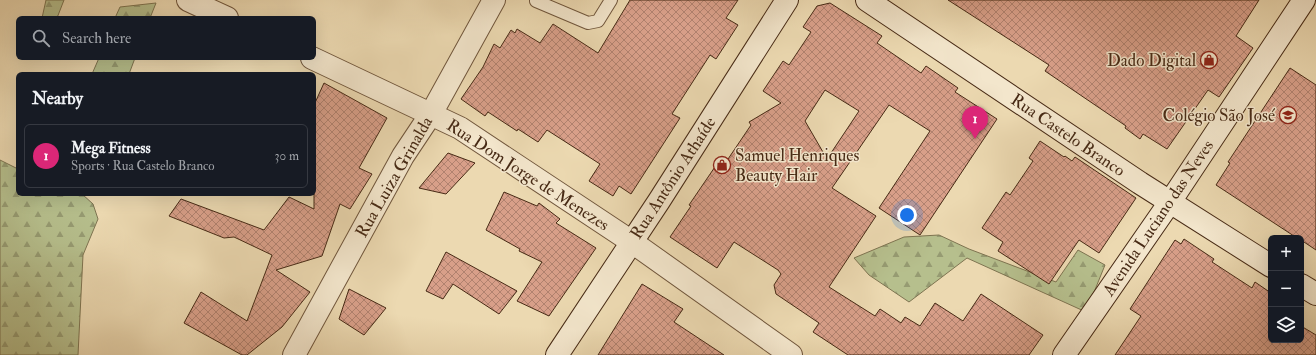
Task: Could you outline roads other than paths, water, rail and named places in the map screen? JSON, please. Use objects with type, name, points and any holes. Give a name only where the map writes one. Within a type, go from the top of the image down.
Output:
[{"type":"main road","points":[[188,0],[222,16]]},
{"type":"main road","name":"Rua Luiza Grinalda","points":[[294,355],[403,156],[431,114],[494,0]]},
{"type":"main road","name":"Rua Antônio Athaíde","points":[[557,355],[632,242],[787,0]]},
{"type":"main road","name":"Rua Castelo Branco","points":[[867,0],[1170,202],[1268,264]]},
{"type":"main road","name":"Avenida Luciano das Neves","points":[[1064,355],[1170,202],[1304,0]]},
{"type":"main road","name":"Rua Dom Jorge de Menezes","points":[[316,60],[460,128],[632,242],[791,355]]},
{"type":"main road","points":[[1304,287],[1316,294]]},
{"type":"lane","points":[[536,1],[588,23],[598,21],[611,0]]},
{"type":"place","name":"Dado Digital","points":[[1209,60]]},
{"type":"place","name":"Colégio São José","points":[[1288,115]]},
{"type":"place","name":"Mega Fitness","points":[[975,139]]},
{"type":"place","name":"Samuel Henriques Beauty Hair","points":[[722,165]]}]
